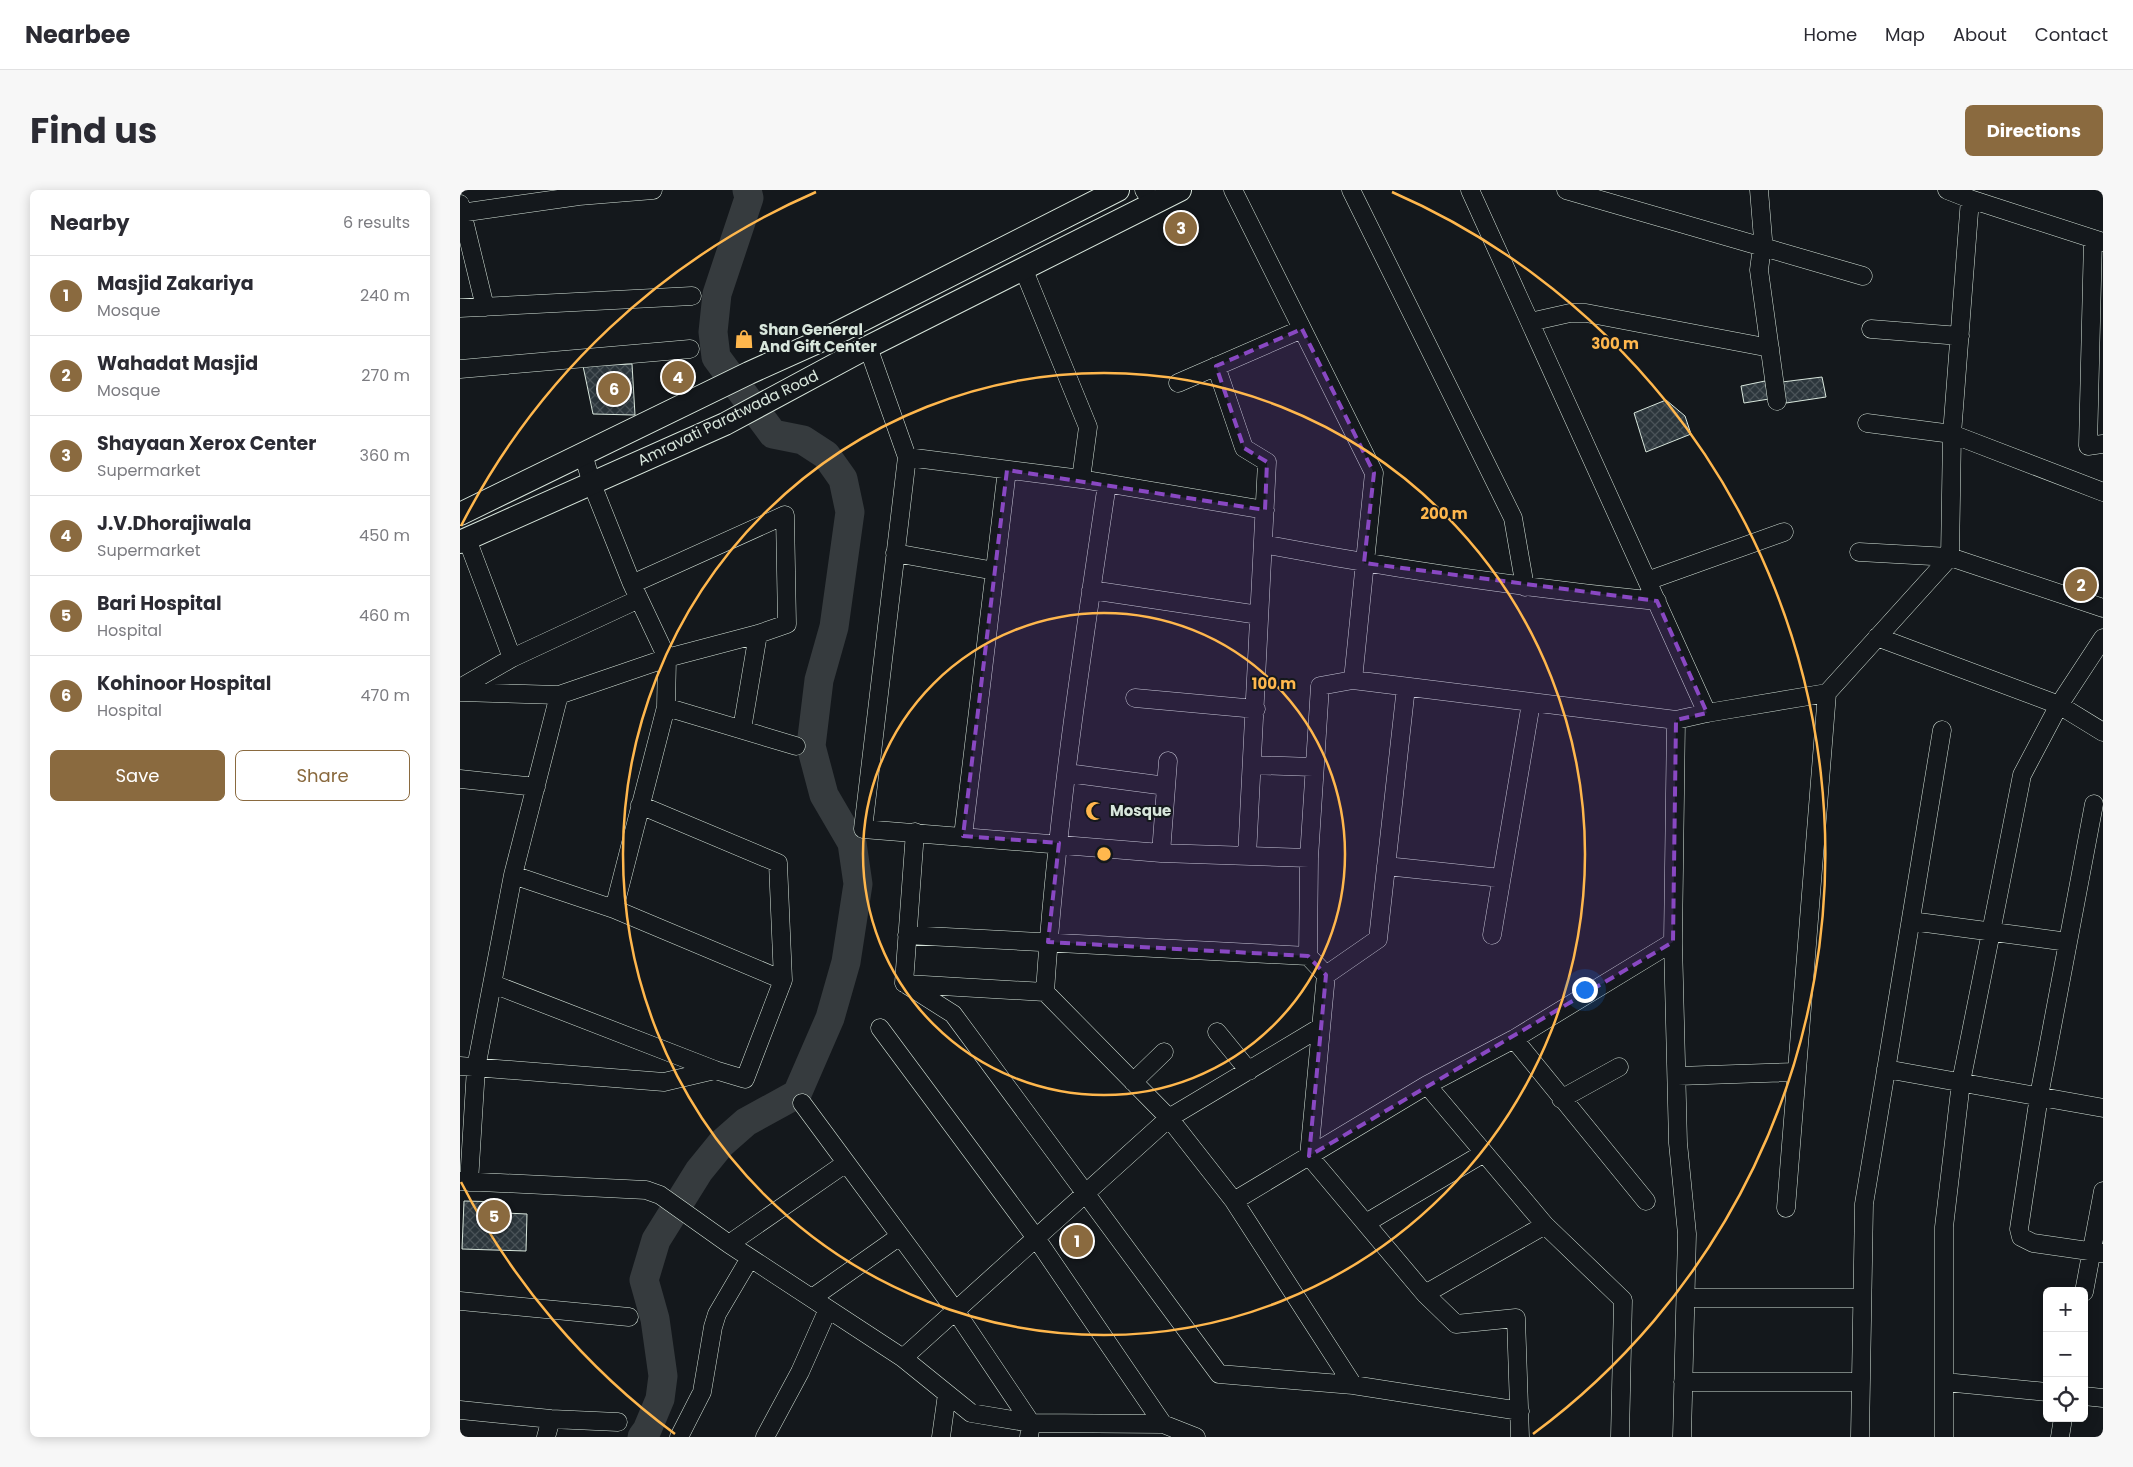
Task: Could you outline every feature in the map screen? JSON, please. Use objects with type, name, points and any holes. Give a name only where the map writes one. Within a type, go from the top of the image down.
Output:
[{"type":"main road","name":"Amravati Paratwada Road","points":[[460,514],[749,373],[831,336],[1118,190]]},
{"type":"main road","name":"Amravati Paratwada Road","points":[[463,541],[724,424],[868,347],[1023,268],[1149,197],[1180,190]]},
{"type":"street","points":[[485,307],[461,210],[578,193],[652,190]]},
{"type":"street","points":[[1233,190],[1374,473],[1354,680]]},
{"type":"street","points":[[1351,190],[1512,518],[1525,587]]},
{"type":"street","points":[[1470,190],[1647,581],[1658,601],[1707,713]]},
{"type":"street","points":[[1566,190],[1863,276]]},
{"type":"street","points":[[1759,190],[1763,246],[1759,270],[1777,401]]},
{"type":"street","points":[[1947,190],[2098,241],[2088,446],[2103,444]]},
{"type":"street","points":[[1786,1208],[1827,693],[1950,557],[1952,434],[1970,199]]},
{"type":"street","points":[[1023,268],[1088,428],[1081,479]]},
{"type":"street","points":[[460,308],[692,296]]},
{"type":"street","points":[[1530,322],[1570,313],[1586,313],[1770,348]]},
{"type":"street","points":[[1178,383],[1302,329]]},
{"type":"street","points":[[1871,329],[1960,336]]},
{"type":"street","points":[[868,347],[907,457],[863,829],[1059,843],[1161,853],[1309,858]]},
{"type":"street","points":[[460,369],[690,348]]},
{"type":"street","points":[[1216,366],[1244,448],[1267,462],[1256,709],[1247,856]]},
{"type":"street","points":[[1867,423],[1952,434],[2103,492]]},
{"type":"street","points":[[583,454],[592,484],[635,592],[667,658],[666,707],[614,909]]},
{"type":"street","points":[[907,457],[1081,479],[1265,510]]},
{"type":"street","points":[[963,836],[1007,470]]},
{"type":"street","points":[[1045,992],[1048,942],[1067,773],[1107,484]]},
{"type":"street","points":[[785,515],[787,624],[758,634],[667,658],[559,695],[460,690],[512,658],[785,515]]},
{"type":"street","points":[[1647,581],[1784,532]]},
{"type":"street","points":[[463,541],[512,658]]},
{"type":"street","points":[[1263,544],[1364,563],[1525,587],[1658,601]]},
{"type":"street","points":[[1859,552],[1950,557],[2103,608]]},
{"type":"street","points":[[895,553],[995,571]]},
{"type":"street","points":[[1091,590],[1259,616]]},
{"type":"street","points":[[742,729],[758,634]]},
{"type":"street","points":[[1877,637],[2059,705],[2103,732]]},
{"type":"street","points":[[1944,1437],[1944,1228],[1961,1082],[2022,775],[2059,705],[2103,638]]},
{"type":"street","points":[[1308,956],[1309,858],[1313,767],[1320,686],[1354,680],[1406,688],[1676,720],[1827,693]]},
{"type":"street","points":[[1326,975],[1378,939],[1406,688]]},
{"type":"street","points":[[559,695],[513,875],[493,984],[468,1067],[464,1181],[646,1190],[660,1195],[729,1244],[903,1358],[971,1413],[1030,1430],[1124,1430],[1162,1424],[1196,1437]]},
{"type":"street","points":[[1135,698],[1256,709]]},
{"type":"street","points":[[1492,935],[1531,703]]},
{"type":"street","points":[[666,707],[796,746]]},
{"type":"street","points":[[1676,720],[1673,942],[1678,1076],[1678,1143],[1687,1234],[1682,1437]]},
{"type":"street","points":[[1860,1437],[1864,1204],[1942,730]]},
{"type":"street","points":[[1161,853],[1168,760]]},
{"type":"street","points":[[1253,765],[1313,767]]},
{"type":"street","points":[[1067,773],[1166,786]]},
{"type":"street","points":[[460,780],[536,787]]},
{"type":"street","points":[[2094,804],[2039,1096],[2019,1230],[2021,1237],[2033,1243],[2097,1252]]},
{"type":"street","points":[[493,984],[714,1070],[745,1079],[783,980],[778,863],[640,805]]},
{"type":"street","points":[[904,984],[915,832]]},
{"type":"street","points":[[1386,866],[1501,878]]},
{"type":"street","points":[[513,875],[614,909],[783,980]]},
{"type":"street","points":[[1911,921],[2068,942]]},
{"type":"street","points":[[907,935],[1308,956],[1326,975],[1309,1156],[1425,1294],[1456,1324],[1516,1318],[1520,1437]]},
{"type":"street","points":[[1234,1200],[1427,1085],[1514,1039],[1673,942]]},
{"type":"street","points":[[904,984],[1045,992],[1170,1118],[1234,1200],[1353,1385]]},
{"type":"street","points":[[904,984],[953,1014],[1219,1374],[1353,1385],[1520,1411]]},
{"type":"street","points":[[903,1358],[1170,1118],[1321,1027]]},
{"type":"street","points":[[880,1028],[1036,1238],[1162,1424]]},
{"type":"street","points":[[1217,1032],[1249,1071]]},
{"type":"street","points":[[1514,1039],[1646,1201]]},
{"type":"street","points":[[1133,1082],[1164,1052]]},
{"type":"street","points":[[468,1067],[664,1082],[714,1070]]},
{"type":"street","points":[[1561,1098],[1619,1067]]},
{"type":"street","points":[[1886,1069],[2103,1108]]},
{"type":"street","points":[[1678,1076],[1796,1072]]},
{"type":"street","points":[[1427,1085],[1545,1225],[1623,1300],[1620,1437]]},
{"type":"street","points":[[802,1103],[955,1310],[1030,1430]]},
{"type":"street","points":[[1366,1223],[1484,1153]]},
{"type":"street","points":[[729,1244],[846,1163]]},
{"type":"street","points":[[2086,1287],[2097,1252],[2103,1191]]},
{"type":"street","points":[[1425,1294],[1545,1225]]},
{"type":"street","points":[[812,1298],[900,1236]]},
{"type":"street","points":[[679,1437],[702,1392],[715,1320],[750,1258]]},
{"type":"street","points":[[1686,1298],[1862,1298]]},
{"type":"street","points":[[460,1301],[629,1317]]},
{"type":"street","points":[[765,1437],[800,1372],[828,1309]]},
{"type":"street","points":[[1683,1382],[1860,1382]]},
{"type":"street","points":[[1945,1382],[2043,1392]]},
{"type":"street","points":[[941,1437],[947,1394]]},
{"type":"street","points":[[2088,1396],[2103,1398]]},
{"type":"street","points":[[460,1410],[551,1420],[618,1422]]},
{"type":"street","points":[[546,1437],[551,1420]]},
{"type":"street","points":[[2060,1437],[2062,1422]]},
{"type":"highlighted area","points":[[1302,329],[1374,473],[1364,563],[1657,601],[1707,713],[1676,720],[1673,942],[1309,1156],[1326,975],[1308,956],[1048,942],[1059,843],[963,836],[1007,470],[1265,510],[1267,462],[1244,448],[1216,366]]},
{"type":"building","points":[[632,364],[635,415],[593,414],[583,366]]},
{"type":"building","points":[[1822,377],[1826,397],[1786,403],[1782,382]]},
{"type":"building","points":[[1765,381],[1769,399],[1744,403],[1741,386]]},
{"type":"building","points":[[1666,400],[1685,416],[1691,434],[1646,452],[1634,413]]},
{"type":"building","points":[[464,1201],[505,1202],[505,1213],[527,1214],[526,1251],[462,1249]]},
{"type":"waterway","points":[[642,1437],[647,1430],[660,1399],[663,1376],[655,1319],[644,1280],[656,1240],[699,1171],[721,1144],[746,1122],[797,1094],[830,1018],[846,962],[858,884],[852,843],[824,795],[811,746],[819,680],[834,627],[850,512],[843,479],[826,455],[803,440],[773,434],[716,357],[713,332],[717,294],[749,198],[747,190]]},
{"type":"place","name":"Shayaan Xerox Center","points":[[1181,228]]},
{"type":"place","name":"Shan General And Gift Center","points":[[744,339]]},
{"type":"place","name":"J.V.Dhorajiwala","points":[[678,377]]},
{"type":"place","name":"Kohinoor Hospital","points":[[614,389]]},
{"type":"place","name":"Wahadat Masjid","points":[[2081,585]]},
{"type":"place","name":"Mosque","points":[[1095,811]]},
{"type":"place","name":"Bari Hospital","points":[[494,1216]]},
{"type":"place","name":"Masjid Zakariya","points":[[1077,1241]]}]
